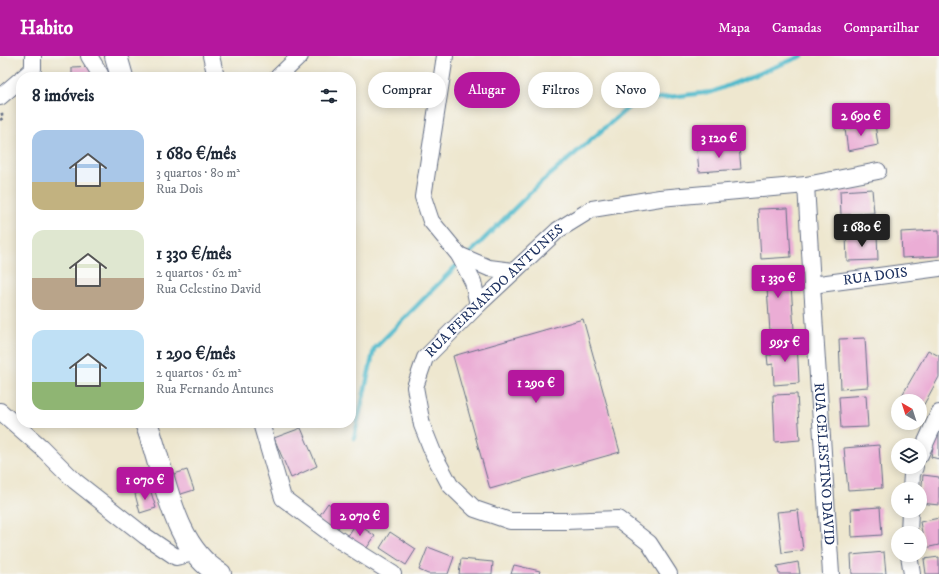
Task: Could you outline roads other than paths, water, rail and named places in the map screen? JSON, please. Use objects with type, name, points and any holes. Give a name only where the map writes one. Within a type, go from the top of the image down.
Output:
[{"type":"street","points":[[30,72],[33,69],[32,56]]},
{"type":"street","points":[[89,56],[99,72]]},
{"type":"street","points":[[116,56],[121,72]]},
{"type":"street","points":[[210,56],[215,72]]},
{"type":"street","points":[[283,72],[300,56]]},
{"type":"street","points":[[445,56],[423,197],[431,221],[459,255],[473,282],[478,304]]},
{"type":"street","points":[[0,97],[16,84]]},
{"type":"street","points":[[806,185],[878,170]]},
{"type":"street","name":"RUA FERNANDO ANTUNES","points":[[669,574],[649,542],[618,519],[510,521],[475,509],[450,485],[434,455],[422,425],[415,387],[425,358],[478,304],[558,230],[592,209],[660,198],[806,185]]},
{"type":"street","name":"RUA CELESTINO DAVID","points":[[806,185],[831,574]]},
{"type":"street","points":[[459,255],[489,268],[513,271]]},
{"type":"street","name":"RUA DOIS","points":[[812,285],[939,268]]},
{"type":"street","points":[[0,411],[16,425]]},
{"type":"street","points":[[927,440],[939,413]]},
{"type":"street","points":[[19,428],[76,481],[145,536],[176,557],[195,553]]},
{"type":"street","points":[[148,428],[176,520],[195,553],[220,574]]},
{"type":"street","points":[[262,428],[283,498],[342,542],[393,574]]},
{"type":"street","points":[[910,562],[912,574]]},
{"type":"waterway","points":[[470,253],[536,187],[636,101],[712,92],[802,56]]},
{"type":"waterway","points":[[354,438],[374,349],[458,264]]}]
